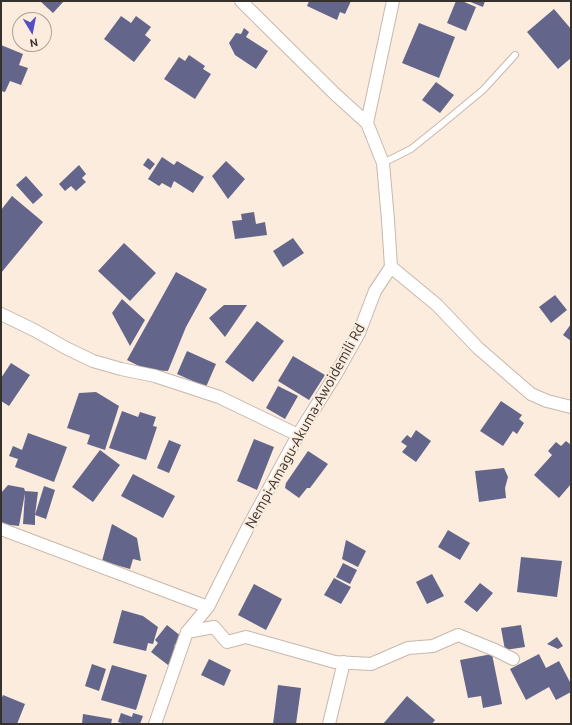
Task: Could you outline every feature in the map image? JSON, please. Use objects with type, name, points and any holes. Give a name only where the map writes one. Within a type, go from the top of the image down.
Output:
[{"type":"street","points":[[241,1],[366,124],[383,163],[391,267],[437,305],[478,348],[531,394],[547,401],[571,407]]},
{"type":"street","points":[[366,124],[392,1]]},
{"type":"street","name":"Nempi-Amagu-Akuma-Awoidemili Rd","points":[[155,724],[186,632],[208,607],[247,529],[298,435],[336,374],[359,333],[375,291],[391,267]]},
{"type":"street","points":[[1,314],[93,361],[155,376],[219,397],[298,435]]},
{"type":"street","points":[[1,529],[208,607]]},
{"type":"street","points":[[186,632],[214,627],[227,642],[246,637],[335,662],[371,664],[408,648],[433,646],[458,635],[513,659]]},
{"type":"street","points":[[329,724],[344,662]]},
{"type":"lane","points":[[383,163],[411,148],[442,124],[483,90],[515,55]]},
{"type":"building","points":[[40,1],[64,1],[53,13]]},
{"type":"building","points":[[309,1],[351,1],[345,14],[340,12],[337,20],[307,6]]},
{"type":"building","points":[[456,1],[462,1],[476,7],[466,31],[447,23]]},
{"type":"building","points":[[468,1],[485,1],[483,7]]},
{"type":"building","points":[[554,9],[571,29],[571,58],[558,69],[527,32]]},
{"type":"building","points":[[121,16],[131,23],[136,16],[151,27],[145,35],[151,40],[134,62],[104,39]]},
{"type":"building","points":[[419,23],[455,37],[439,78],[402,63]]},
{"type":"building","points":[[244,28],[249,32],[246,37],[268,51],[256,69],[235,55],[229,43],[236,33],[241,34]]},
{"type":"building","points":[[1,45],[12,50],[12,52],[23,54],[19,65],[28,68],[21,85],[10,81],[5,92],[1,91]]},
{"type":"building","points":[[189,55],[205,66],[203,69],[211,74],[195,99],[164,79],[179,57],[185,61]]},
{"type":"building","points":[[436,82],[454,95],[440,113],[422,100]]},
{"type":"building","points":[[162,157],[174,165],[177,161],[204,177],[193,193],[174,181],[171,188],[162,183],[159,186],[148,179]]},
{"type":"building","points":[[148,158],[155,164],[150,170],[143,165]]},
{"type":"building","points":[[226,161],[245,179],[228,199],[212,176]]},
{"type":"building","points":[[79,165],[86,174],[82,178],[86,182],[76,191],[71,186],[65,191],[59,184]]},
{"type":"building","points":[[26,176],[43,195],[33,204],[16,185]]},
{"type":"building","points":[[12,196],[43,222],[1,273],[1,210]]},
{"type":"building","points":[[254,212],[256,224],[265,222],[267,235],[235,239],[232,221],[242,220],[241,214]]},
{"type":"building","points":[[293,238],[304,253],[283,267],[273,251]]},
{"type":"building","points":[[124,243],[156,273],[130,301],[98,271]]},
{"type":"building","points":[[176,272],[207,289],[186,327],[168,371],[147,370],[127,360]]},
{"type":"building","points":[[555,295],[567,310],[551,323],[539,307]]},
{"type":"building","points":[[122,299],[145,320],[130,346],[112,313]]},
{"type":"building","points":[[224,305],[247,305],[225,337],[209,318]]},
{"type":"building","points":[[257,321],[284,341],[253,382],[225,362]]},
{"type":"building","points":[[571,324],[571,341],[563,335]]},
{"type":"building","points":[[187,351],[216,364],[206,387],[177,374]]},
{"type":"building","points":[[293,356],[325,375],[309,400],[278,381]]},
{"type":"building","points":[[11,363],[30,375],[9,406],[1,401],[1,378]]},
{"type":"building","points":[[278,386],[298,396],[285,419],[266,408]]},
{"type":"building","points":[[96,392],[119,406],[105,450],[87,444],[90,435],[67,428],[79,393]]},
{"type":"building","points":[[501,401],[522,415],[519,419],[524,423],[517,434],[513,431],[503,446],[480,431]]},
{"type":"building","points":[[122,411],[138,417],[140,412],[156,417],[153,426],[157,427],[146,460],[109,448]]},
{"type":"building","points":[[416,430],[431,441],[416,462],[402,452],[407,446],[401,442],[407,435],[411,438]]},
{"type":"building","points":[[28,433],[67,447],[54,482],[15,467],[18,459],[9,456],[13,446],[22,450]]},
{"type":"building","points":[[254,439],[274,447],[257,490],[237,481]]},
{"type":"building","points":[[169,440],[181,445],[169,473],[157,468]]},
{"type":"building","points":[[566,441],[571,445],[571,484],[559,498],[534,475],[552,455],[548,451],[556,442],[561,446]]},
{"type":"building","points":[[100,450],[120,465],[93,502],[72,487]]},
{"type":"building","points":[[308,451],[328,464],[310,488],[307,488],[299,498],[285,488],[286,483]]},
{"type":"building","points":[[504,468],[508,477],[505,488],[506,498],[479,502],[475,471]]},
{"type":"building","points":[[133,474],[175,496],[163,518],[121,496]]},
{"type":"building","points":[[8,485],[24,488],[25,491],[38,492],[35,525],[23,524],[25,493],[19,526],[1,524],[1,493]]},
{"type":"building","points":[[44,486],[55,490],[46,519],[35,515]]},
{"type":"building","points":[[112,524],[137,538],[141,561],[133,559],[130,569],[102,561]]},
{"type":"building","points":[[448,530],[470,543],[460,560],[438,547]]},
{"type":"building","points":[[346,540],[366,551],[358,567],[342,559]]},
{"type":"building","points":[[521,557],[562,561],[557,597],[517,592]]},
{"type":"building","points":[[343,563],[357,570],[350,584],[336,577]]},
{"type":"building","points":[[432,574],[444,596],[427,604],[416,582]]},
{"type":"building","points":[[334,578],[351,587],[341,604],[324,595]]},
{"type":"building","points":[[480,583],[493,593],[477,612],[464,602]]},
{"type":"building","points":[[254,584],[282,599],[266,630],[238,615]]},
{"type":"building","points":[[122,610],[143,616],[158,627],[153,644],[148,643],[146,651],[113,643]]},
{"type":"building","points":[[167,625],[182,637],[174,646],[180,651],[168,665],[151,652],[158,643],[155,640]]},
{"type":"building","points":[[521,625],[525,647],[505,650],[501,628]]},
{"type":"building","points":[[557,637],[563,646],[558,649],[547,644]]},
{"type":"building","points":[[492,654],[502,704],[483,708],[481,696],[468,698],[460,660]]},
{"type":"building","points":[[539,654],[546,668],[559,661],[571,684],[571,692],[556,700],[549,687],[526,700],[510,669]]},
{"type":"building","points":[[209,659],[231,670],[224,686],[201,675]]},
{"type":"building","points":[[92,664],[106,669],[99,691],[85,686]]},
{"type":"building","points":[[112,665],[147,675],[136,710],[101,700]]},
{"type":"building","points":[[278,685],[301,688],[296,724],[273,724]]},
{"type":"building","points":[[3,695],[25,704],[17,724],[1,724],[1,700]]},
{"type":"building","points":[[407,696],[435,720],[432,724],[383,724]]},
{"type":"building","points":[[121,713],[132,717],[133,713],[143,716],[140,724],[126,724],[118,722]]},
{"type":"building","points":[[83,714],[112,719],[111,724],[82,724]]}]
